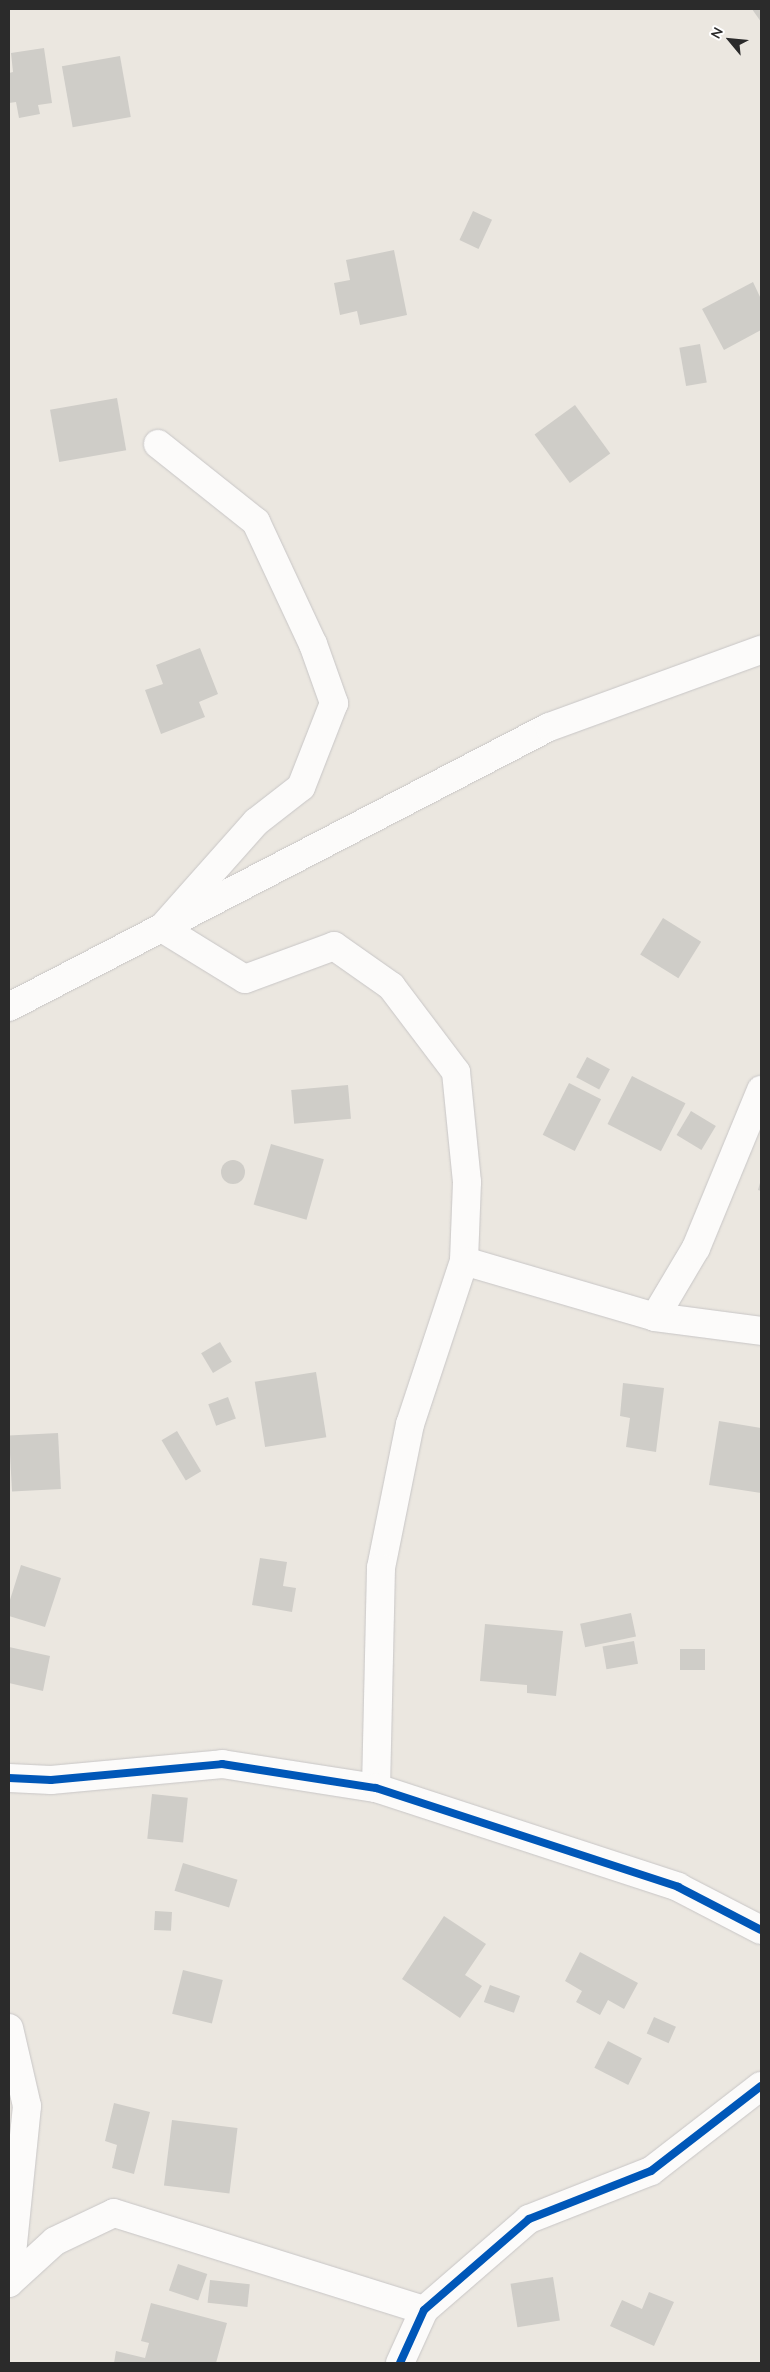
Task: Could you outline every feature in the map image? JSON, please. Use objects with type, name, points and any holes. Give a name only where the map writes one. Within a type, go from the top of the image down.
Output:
[{"type":"street","points":[[158,444],[256,522],[313,644],[334,703],[301,787],[256,822],[162,928]]},
{"type":"street","points":[[9,1007],[549,727],[761,650]]},
{"type":"street","points":[[162,928],[245,979],[334,946],[391,986],[456,1072],[467,1182],[464,1261],[410,1424],[381,1568],[376,1788]]},
{"type":"street","points":[[655,1317],[696,1248],[761,1090]]},
{"type":"street","points":[[464,1261],[655,1317],[761,1331]]},
{"type":"street","points":[[9,1778],[51,1780],[222,1764],[376,1788],[678,1887],[761,1930]]},
{"type":"street","points":[[9,2028],[27,2106],[9,2283]]},
{"type":"street","points":[[400,2363],[424,2310],[528,2219],[651,2171],[761,2086]]},
{"type":"street","points":[[9,2283],[55,2241],[114,2213],[424,2310]]},
{"type":"building","points":[[752,9],[761,9],[761,22]]},
{"type":"building","points":[[44,48],[52,103],[38,105],[40,114],[19,118],[16,102],[9,103],[9,73],[13,72],[11,53]]},
{"type":"building","points":[[120,56],[131,117],[73,127],[62,66]]},
{"type":"building","points":[[473,211],[492,220],[479,249],[459,240]]},
{"type":"building","points":[[394,250],[407,315],[360,325],[357,311],[340,315],[334,283],[350,280],[346,260]]},
{"type":"building","points":[[753,282],[761,299],[761,330],[724,350],[702,309]]},
{"type":"building","points":[[700,344],[707,382],[686,386],[679,348]]},
{"type":"building","points":[[117,398],[126,450],[59,462],[50,410]]},
{"type":"building","points":[[575,405],[610,454],[570,483],[535,434]]},
{"type":"building","points":[[200,648],[218,694],[199,702],[205,717],[161,734],[145,690],[163,684],[156,665]]},
{"type":"building","points":[[663,918],[701,942],[678,978],[640,954]]},
{"type":"building","points":[[587,1057],[610,1069],[599,1090],[576,1077]]},
{"type":"building","points":[[632,1076],[685,1103],[661,1151],[607,1124]]},
{"type":"building","points":[[569,1083],[601,1099],[575,1151],[543,1135]]},
{"type":"building","points":[[348,1085],[351,1119],[294,1124],[291,1090]]},
{"type":"building","points":[[691,1111],[716,1126],[701,1150],[677,1135]]},
{"type":"building","points":[[271,1144],[324,1159],[307,1220],[254,1205]]},
{"type":"building","points":[[233,1160],[238,1161],[244,1167],[244,1177],[238,1183],[233,1184],[228,1183],[222,1177],[221,1172],[222,1167],[228,1161]]},
{"type":"building","points":[[761,1179],[761,1191],[758,1190]]},
{"type":"building","points":[[220,1342],[232,1362],[213,1373],[201,1353]]},
{"type":"building","points":[[316,1372],[326,1437],[265,1447],[255,1382]]},
{"type":"building","points":[[623,1383],[664,1388],[656,1452],[626,1447],[630,1418],[620,1416]]},
{"type":"building","points":[[228,1397],[236,1419],[216,1426],[208,1404]]},
{"type":"building","points":[[719,1421],[761,1428],[761,1493],[709,1485]]},
{"type":"building","points":[[177,1431],[201,1471],[186,1481],[162,1440]]},
{"type":"building","points":[[58,1433],[61,1489],[12,1491],[9,1436]]},
{"type":"building","points":[[260,1558],[287,1562],[283,1586],[296,1588],[292,1612],[252,1605]]},
{"type":"building","points":[[21,1565],[61,1578],[45,1627],[9,1616],[9,1603]]},
{"type":"building","points":[[631,1613],[636,1636],[585,1647],[580,1624]]},
{"type":"building","points":[[485,1624],[563,1631],[556,1696],[527,1693],[527,1685],[480,1681]]},
{"type":"building","points":[[634,1641],[638,1664],[606,1669],[602,1647]]},
{"type":"building","points":[[9,1647],[50,1656],[43,1691],[9,1683]]},
{"type":"building","points":[[680,1649],[705,1649],[705,1670],[680,1670]]},
{"type":"building","points":[[152,1794],[188,1798],[183,1843],[147,1839]]},
{"type":"building","points":[[183,1863],[238,1880],[229,1907],[175,1891]]},
{"type":"building","points":[[155,1911],[172,1912],[171,1931],[154,1930]]},
{"type":"building","points":[[444,1916],[486,1944],[465,1975],[482,1986],[460,2018],[402,1979]]},
{"type":"building","points":[[580,1952],[638,1983],[624,2009],[608,2000],[600,2015],[576,2002],[582,1991],[565,1981]]},
{"type":"building","points":[[183,1970],[223,1980],[212,2024],[172,2014]]},
{"type":"building","points":[[490,1985],[520,1996],[514,2013],[484,2002]]},
{"type":"building","points":[[654,2017],[676,2027],[669,2043],[647,2033]]},
{"type":"building","points":[[608,2041],[642,2058],[628,2085],[594,2068]]},
{"type":"building","points":[[114,2103],[150,2112],[134,2174],[112,2168],[117,2145],[105,2141]]},
{"type":"building","points":[[172,2120],[238,2128],[229,2194],[164,2186]]},
{"type":"building","points":[[178,2264],[207,2274],[198,2301],[169,2290]]},
{"type":"building","points":[[553,2277],[560,2320],[517,2327],[511,2284]]},
{"type":"building","points":[[210,2280],[250,2284],[247,2307],[208,2303]]},
{"type":"building","points":[[649,2292],[674,2302],[654,2346],[610,2326],[622,2300],[642,2309]]},
{"type":"building","points":[[151,2303],[227,2323],[216,2363],[114,2363],[116,2351],[145,2358],[149,2343],[141,2341]]},
{"type":"cycle path","points":[[9,1778],[51,1780],[222,1764],[376,1788],[678,1887],[761,1930]]},
{"type":"cycle path","points":[[400,2363],[424,2310],[529,2219],[651,2171],[761,2086]]}]
